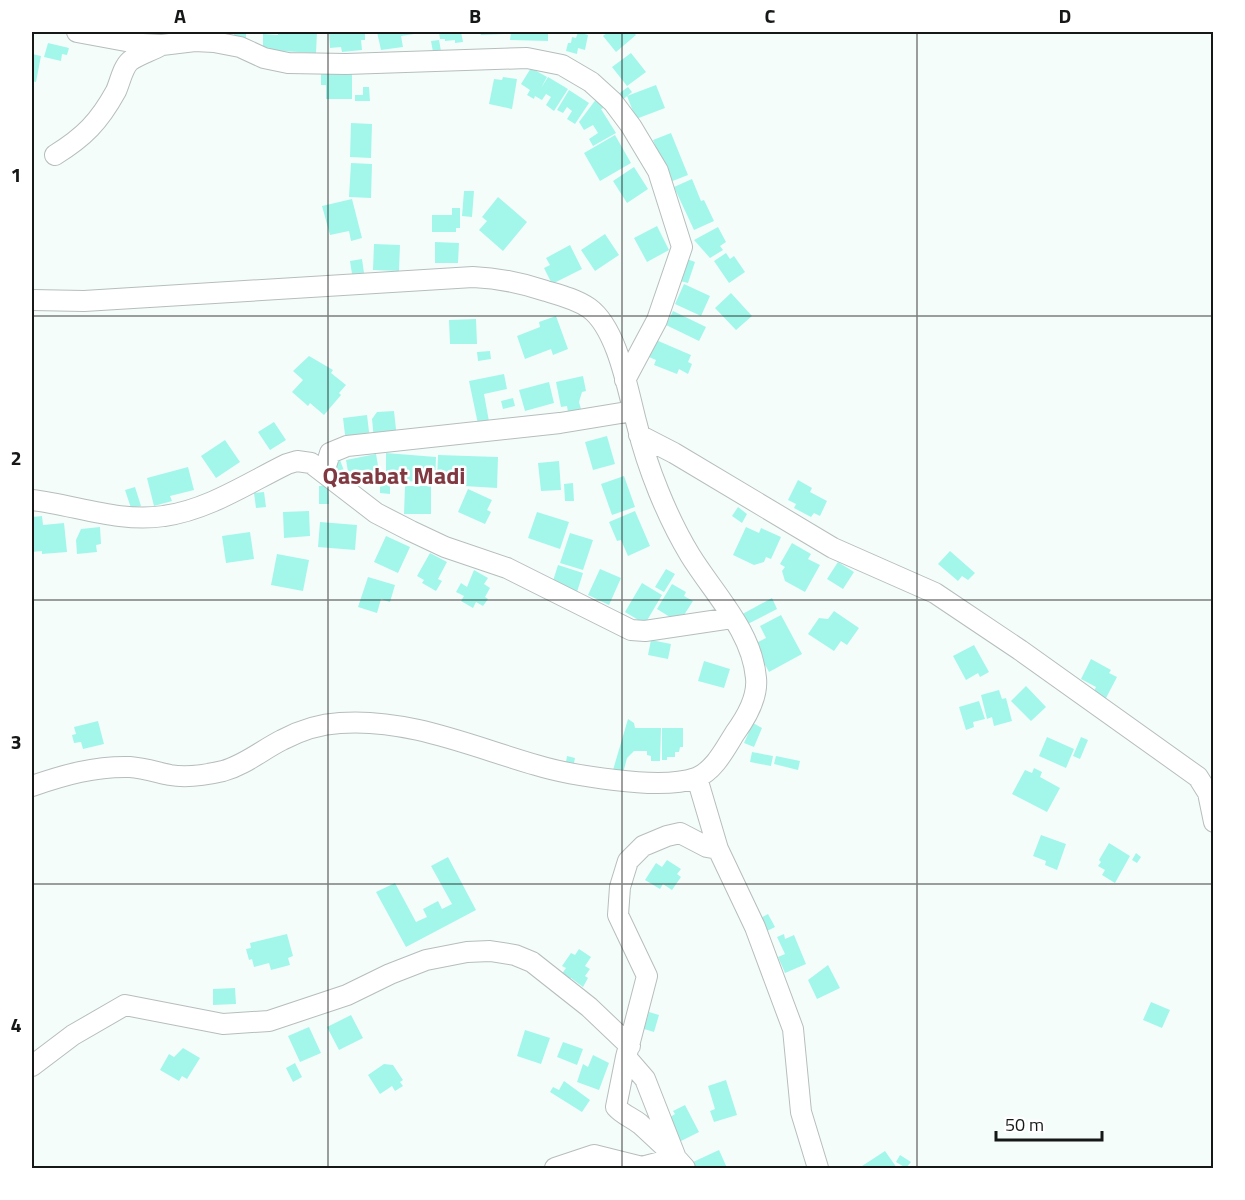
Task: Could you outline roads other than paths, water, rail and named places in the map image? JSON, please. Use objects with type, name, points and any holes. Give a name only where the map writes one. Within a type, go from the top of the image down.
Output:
[{"type":"street","points":[[77,32],[103,38],[162,45],[195,41],[214,42],[240,47],[264,58],[296,63],[346,64],[527,58],[562,64],[591,82],[613,102],[631,126],[658,171],[682,247],[657,320],[625,380]]},
{"type":"street","points":[[55,155],[87,133],[114,94],[128,63],[162,45]]},
{"type":"street","points":[[32,300],[84,301],[407,280],[495,278],[562,296],[588,308],[604,325],[625,380],[646,456],[679,534],[749,647],[757,682],[753,700],[742,724],[710,768],[696,778],[645,783],[599,778],[538,766],[428,732],[387,725],[339,723],[315,727],[282,740],[226,770],[185,777],[134,767],[114,767],[90,769],[32,786]]},
{"type":"street","points":[[327,475],[326,466],[330,453],[347,446],[560,423],[633,411]]},
{"type":"street","points":[[639,435],[674,453],[833,548],[935,593],[1020,650],[1198,777],[1208,793],[1214,822]]},
{"type":"street","points":[[32,500],[130,516],[164,516],[206,505],[287,464],[297,461],[311,463],[376,513],[445,547],[507,568],[631,630],[645,631],[732,618]]},
{"type":"street","points":[[696,778],[718,849],[755,927],[793,1029],[801,1112],[818,1168]]},
{"type":"street","points":[[680,1163],[655,1137],[636,1121],[622,1114],[616,1107],[647,976],[618,915],[620,887],[628,861],[642,846],[676,833],[707,847],[718,849]]},
{"type":"street","points":[[32,1065],[88,1025],[125,1005],[223,1024],[269,1021],[347,995],[398,970],[426,960],[467,952],[490,951],[515,955],[540,968],[589,1007],[628,1052],[645,1079],[680,1163]]},
{"type":"street","points":[[555,1168],[594,1155],[642,1167],[680,1163]]},
{"type":"district","name":"Qasabat Madi","points":[[394,476]]}]
